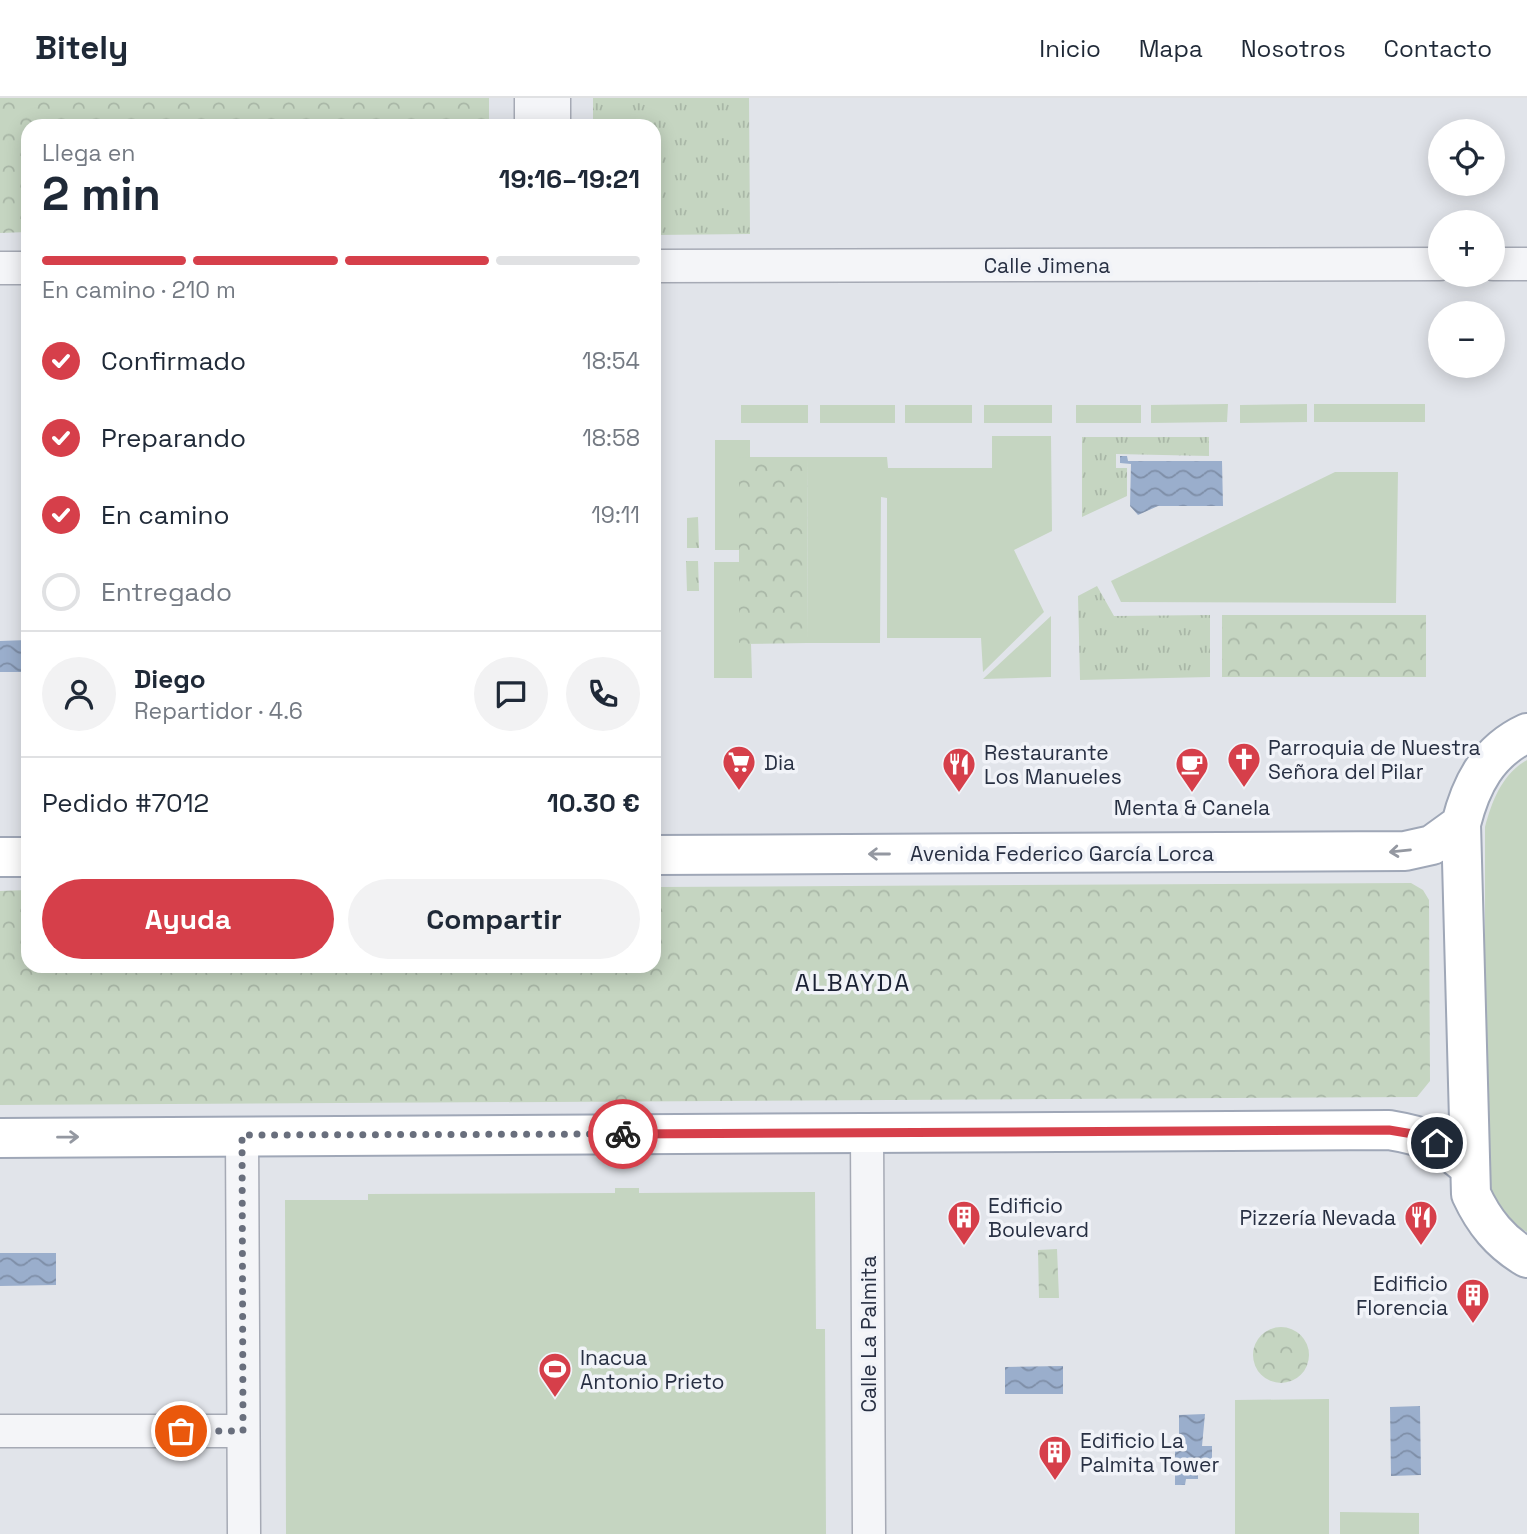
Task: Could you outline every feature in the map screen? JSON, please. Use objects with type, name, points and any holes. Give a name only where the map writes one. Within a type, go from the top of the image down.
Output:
[{"type":"main road","points":[[1527,733],[1502,748],[1483,768],[1469,794],[1461,824],[1468,1166],[1471,1194],[1482,1217],[1501,1240],[1527,1258]]},
{"type":"main road","name":"Avenida Federico García Lorca","points":[[661,855],[1405,851],[1432,845],[1461,824]]},
{"type":"main road","points":[[0,857],[21,857]]},
{"type":"main road","points":[[0,1138],[1389,1130],[1425,1136],[1449,1150],[1468,1166]]},
{"type":"street","points":[[531,98],[531,119]]},
{"type":"street","points":[[554,98],[554,119]]},
{"type":"street","name":"Calle Jimena","points":[[661,266],[1428,264]]},
{"type":"street","points":[[1505,264],[1527,264]]},
{"type":"street","points":[[0,268],[21,268]]},
{"type":"street","name":"Calle La Palmita","points":[[867,1133],[869,1534]]},
{"type":"street","points":[[242,1135],[244,1534]]},
{"type":"street","points":[[0,1431],[243,1431]]},
{"type":"green space","points":[[0,98],[489,98],[489,119],[21,119],[21,232],[0,233]]},
{"type":"green space","points":[[593,98],[749,98],[750,234],[661,235],[661,119],[593,119]]},
{"type":"green space","points":[[1228,404],[1227,422],[1151,423],[1151,405]]},
{"type":"green space","points":[[1307,404],[1307,422],[1240,423],[1240,405]]},
{"type":"green space","points":[[1314,404],[1425,404],[1425,422],[1314,422]]},
{"type":"green space","points":[[741,405],[808,405],[808,423],[741,423]]},
{"type":"green space","points":[[820,405],[895,405],[895,423],[820,423]]},
{"type":"green space","points":[[905,405],[972,405],[972,423],[905,423]]},
{"type":"green space","points":[[984,405],[1052,405],[1052,423],[984,423]]},
{"type":"green space","points":[[1076,405],[1141,405],[1141,423],[1076,423]]},
{"type":"green space","points":[[992,436],[1051,436],[1052,531],[1014,550],[1044,612],[983,672],[981,638],[887,638],[887,498],[881,497],[880,643],[807,643],[808,457],[887,457],[888,468],[992,468]]},
{"type":"green space","points":[[1082,437],[1209,437],[1209,456],[1116,454],[1116,468],[1127,468],[1127,496],[1082,517]]},
{"type":"green space","points":[[715,440],[750,440],[750,457],[739,458],[739,550],[715,550]]},
{"type":"green space","points":[[739,457],[808,457],[807,643],[739,644]]},
{"type":"green space","points":[[1335,472],[1398,472],[1396,603],[1121,602],[1111,581]]},
{"type":"green space","points":[[698,517],[699,548],[687,548],[687,518]]},
{"type":"green space","points":[[686,561],[698,561],[699,591],[687,591]]},
{"type":"green space","points":[[714,562],[739,562],[739,643],[751,644],[752,678],[714,678]]},
{"type":"green space","points":[[1097,586],[1114,616],[1210,615],[1210,677],[1080,680],[1078,596]]},
{"type":"green space","points":[[1222,615],[1426,615],[1426,677],[1222,677]]},
{"type":"green space","points":[[1051,616],[1051,677],[983,679]]},
{"type":"green space","points":[[1527,760],[1527,1232],[1511,1220],[1499,1205],[1485,1169],[1485,827],[1495,798],[1505,780]]},
{"type":"green space","points":[[1411,883],[1423,890],[1429,900],[1430,1081],[1417,1097],[0,1105],[0,891],[21,890],[21,973],[661,973],[661,887]]},
{"type":"green space","name":"Inacua Antonio Prieto","points":[[615,1188],[639,1188],[639,1193],[815,1192],[816,1329],[825,1329],[826,1534],[286,1534],[285,1200],[368,1200],[368,1194],[615,1193]]},
{"type":"green space","points":[[1057,1249],[1059,1298],[1039,1298],[1038,1250]]},
{"type":"green space","points":[[1281,1327],[1292,1329],[1301,1335],[1307,1344],[1307,1366],[1301,1375],[1292,1381],[1281,1383],[1270,1381],[1261,1375],[1255,1366],[1253,1355],[1255,1344],[1261,1335],[1270,1329]]},
{"type":"green space","points":[[1329,1399],[1329,1534],[1235,1534],[1235,1400]]},
{"type":"green space","points":[[1340,1512],[1419,1513],[1419,1534],[1340,1534]]},
{"type":"water","points":[[1120,456],[1127,456],[1128,461],[1222,461],[1223,506],[1158,506],[1138,515],[1130,506],[1131,464],[1120,463]]},
{"type":"water","points":[[21,640],[21,672],[0,672],[0,641]]},
{"type":"water","points":[[0,1253],[56,1253],[56,1285],[0,1286]]},
{"type":"water","points":[[1063,1366],[1063,1394],[1005,1394],[1005,1367]]},
{"type":"water","points":[[1420,1406],[1421,1475],[1391,1476],[1390,1407]]},
{"type":"water","points":[[1205,1414],[1202,1446],[1212,1446],[1212,1459],[1198,1459],[1198,1479],[1186,1479],[1185,1485],[1175,1485],[1175,1451],[1185,1450],[1185,1439],[1179,1439],[1179,1415]]},
{"type":"way so far","points":[[181,1431],[243,1431],[242,1135],[623,1134]]},
{"type":"place","name":"Parroquia de Nuestra Señora del Pilar","points":[[1244,789]]},
{"type":"place","name":"Dia","points":[[739,792]]},
{"type":"place","name":"Restaurante Los Manueles","points":[[959,794]]},
{"type":"place","name":"Menta & Canela","points":[[1192,794]]},
{"type":"place","name":"Edificio Boulevard","points":[[964,1247]]},
{"type":"place","name":"Pizzería Nevada","points":[[1421,1247]]},
{"type":"place","name":"Edificio Florencia","points":[[1473,1325]]},
{"type":"place","name":"Inacua Antonio Prieto","points":[[555,1399]]},
{"type":"place","name":"Edificio La Palmita Tower","points":[[1055,1482]]},
{"type":"district","name":"ALBAYDA","points":[[853,982]]},
{"type":"route","points":[[623,1134],[1389,1130],[1425,1136],[1437,1143]]}]
